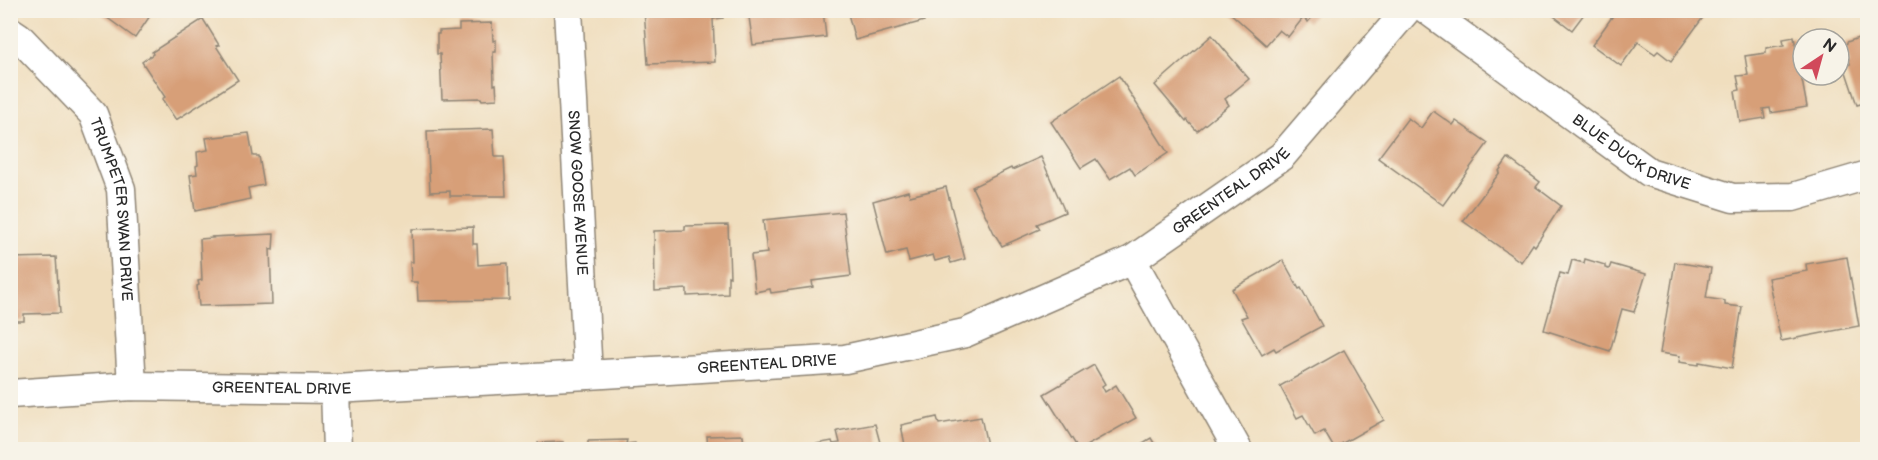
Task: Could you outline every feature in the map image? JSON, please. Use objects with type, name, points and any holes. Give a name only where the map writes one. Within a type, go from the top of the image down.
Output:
[{"type":"street","name":"SNOW GOOSE AVENUE","points":[[568,10],[588,375]]},
{"type":"street","name":"GREENTEAL DRIVE","points":[[10,394],[132,386],[335,389],[844,359],[965,333],[1132,260],[1282,156],[1407,10]]},
{"type":"street","name":"BLUE DUCK DRIVE","points":[[1427,10],[1649,172],[1733,198],[1793,197],[1868,175]]},
{"type":"street","name":"TRUMPETER SWAN DRIVE","points":[[10,31],[19,37],[93,114],[121,189],[132,386]]},
{"type":"street","points":[[1132,260],[1238,450]]},
{"type":"street","points":[[335,389],[337,450]]},
{"type":"building","points":[[104,10],[154,10],[135,38],[102,14]]},
{"type":"building","points":[[644,10],[723,10],[723,18],[713,19],[715,62],[648,64]]},
{"type":"building","points":[[748,10],[823,10],[826,37],[753,45]]},
{"type":"building","points":[[847,10],[920,10],[924,21],[855,40]]},
{"type":"building","points":[[1227,10],[1318,10],[1308,22],[1303,18],[1288,37],[1279,30],[1266,45]]},
{"type":"building","points":[[1546,10],[1587,10],[1572,30]]},
{"type":"building","points":[[1617,10],[1705,10],[1707,12],[1671,61],[1658,51],[1655,54],[1638,42],[1621,66],[1592,45]]},
{"type":"building","points":[[203,19],[219,45],[216,46],[238,80],[176,120],[162,99],[165,97],[142,62],[153,54],[152,52]]},
{"type":"building","points":[[492,23],[493,41],[496,40],[496,52],[493,52],[494,85],[496,84],[497,99],[442,99],[437,34],[439,31],[459,30],[459,24]]},
{"type":"building","points":[[1212,35],[1249,79],[1225,99],[1229,105],[1197,131],[1187,120],[1186,122],[1155,85]]},
{"type":"building","points":[[1866,35],[1868,37],[1868,102],[1857,105],[1851,87],[1851,41]]},
{"type":"building","points":[[1791,38],[1791,87],[1803,87],[1807,107],[1771,113],[1770,108],[1763,109],[1765,118],[1740,122],[1735,91],[1740,90],[1737,76],[1748,75],[1745,56],[1766,53],[1766,48],[1784,45],[1783,39]]},
{"type":"building","points":[[1119,76],[1168,153],[1135,175],[1130,167],[1110,179],[1096,159],[1081,168],[1051,122]]},
{"type":"building","points":[[1433,111],[1453,125],[1456,121],[1488,143],[1443,205],[1378,158],[1408,118],[1421,128]]},
{"type":"building","points":[[493,129],[495,157],[504,157],[506,196],[450,196],[450,191],[430,192],[427,131]]},
{"type":"building","points":[[249,133],[253,156],[259,156],[264,185],[248,188],[250,199],[195,211],[190,175],[197,174],[197,152],[208,150],[206,138]]},
{"type":"building","points":[[1041,157],[1065,212],[1037,224],[1040,229],[1002,246],[972,187],[1011,168],[1012,170]]},
{"type":"building","points":[[1508,158],[1540,182],[1536,187],[1561,206],[1535,246],[1533,244],[1521,262],[1463,221]]},
{"type":"building","points":[[946,187],[965,259],[951,263],[949,257],[935,261],[933,255],[909,261],[906,250],[887,255],[873,201],[908,191],[910,196]]},
{"type":"building","points":[[843,212],[851,276],[812,281],[813,287],[771,293],[770,289],[755,292],[751,255],[767,253],[763,220]]},
{"type":"building","points":[[728,225],[730,277],[728,276],[728,294],[687,296],[687,289],[655,291],[654,231],[685,230],[685,226]]},
{"type":"building","points":[[473,227],[473,244],[477,244],[478,265],[508,263],[509,300],[418,301],[417,282],[411,282],[412,229]]},
{"type":"building","points":[[274,234],[273,250],[270,249],[272,304],[199,306],[197,286],[198,281],[202,280],[200,239]]},
{"type":"building","points":[[56,257],[60,313],[24,314],[24,321],[10,321],[10,258]]},
{"type":"building","points":[[1847,257],[1859,326],[1781,341],[1768,278],[1807,271],[1806,264]]},
{"type":"building","points":[[1585,259],[1605,265],[1605,268],[1609,269],[1611,264],[1646,274],[1634,312],[1622,309],[1610,351],[1544,330],[1560,273],[1568,275],[1572,260],[1584,263]]},
{"type":"building","points":[[1283,260],[1322,326],[1276,351],[1274,348],[1262,355],[1241,318],[1247,316],[1232,289]]},
{"type":"building","points":[[1675,262],[1711,268],[1706,298],[1725,301],[1725,305],[1742,307],[1732,368],[1699,362],[1699,365],[1679,362],[1680,356],[1660,353]]},
{"type":"building","points":[[1344,350],[1384,420],[1334,448],[1324,431],[1315,436],[1303,415],[1297,418],[1280,386]]},
{"type":"building","points":[[1094,365],[1105,384],[1102,386],[1105,392],[1116,385],[1136,418],[1079,450],[1044,394]]},
{"type":"building","points":[[937,417],[939,424],[981,417],[988,450],[906,450],[901,425]]},
{"type":"building","points":[[875,424],[882,450],[811,450],[810,445],[832,441],[833,444],[840,443],[837,431]]},
{"type":"building","points":[[743,435],[744,450],[708,450],[707,436]]},
{"type":"building","points":[[1151,438],[1158,450],[1131,450]]},
{"type":"building","points":[[627,440],[626,444],[635,443],[636,447],[662,446],[662,450],[588,450],[588,441]]},
{"type":"building","points":[[563,442],[563,450],[539,450],[538,443]]}]
